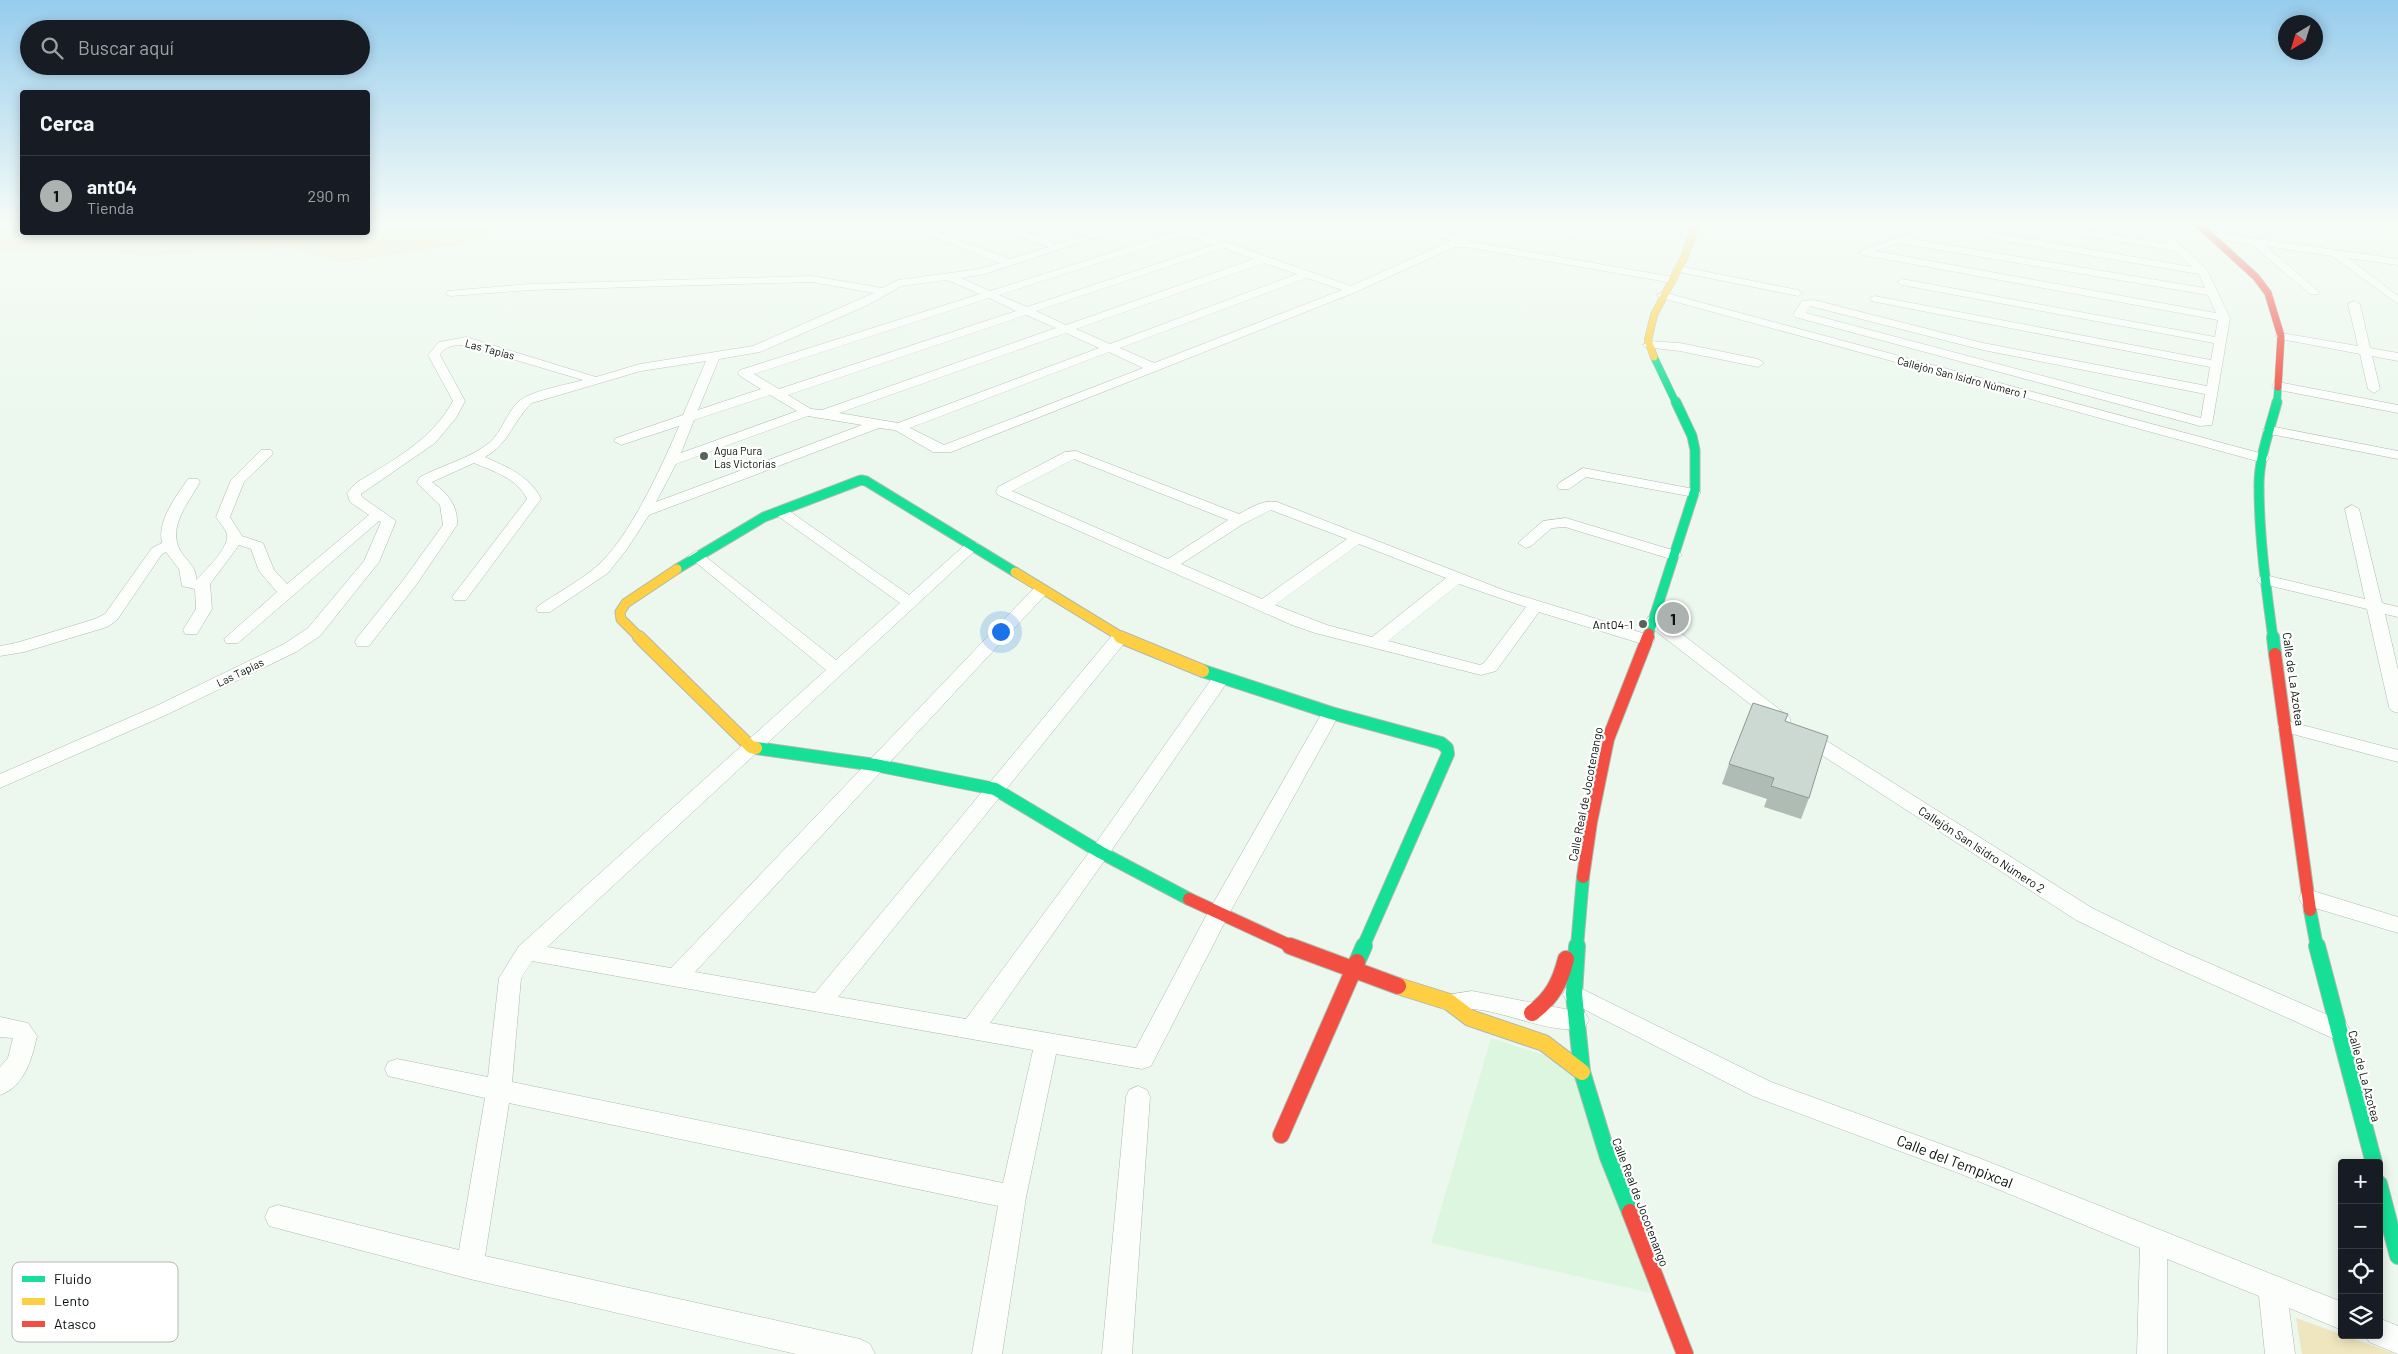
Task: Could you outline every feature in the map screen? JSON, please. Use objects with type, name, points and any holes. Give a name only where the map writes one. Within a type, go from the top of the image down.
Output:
[{"type":"street","points":[[451,292],[511,288]]},
{"type":"street","points":[[866,288],[883,291]]},
{"type":"street","points":[[363,642],[410,582],[450,525],[452,515],[448,502],[424,480],[474,458],[494,446],[505,434],[522,404],[528,400],[640,368],[756,349],[857,306],[888,288]]},
{"type":"street","points":[[975,288],[1154,368]]},
{"type":"street","points":[[1011,288],[745,372],[806,412],[899,427],[938,449],[946,450],[1356,288]]},
{"type":"street","points":[[621,441],[1096,288]]},
{"type":"street","points":[[822,415],[1183,288]]},
{"type":"street","points":[[899,427],[1269,288]]},
{"type":"street","points":[[1347,288],[1352,290]]},
{"type":"street","points":[[1667,288],[1662,295],[1654,315],[1648,340],[1649,345],[1680,347],[1758,363]]},
{"type":"street","points":[[1774,288],[1798,293]]},
{"type":"street","points":[[1851,312],[1892,288]]},
{"type":"street","points":[[1912,288],[1997,299],[2220,341]]},
{"type":"street","points":[[1975,361],[1982,333],[2002,288]]},
{"type":"street","points":[[2057,288],[2224,318]]},
{"type":"street","points":[[2185,288],[2214,293]]},
{"type":"street","points":[[2211,288],[2224,318],[2217,365],[2210,392],[2206,422],[2201,423],[1799,314],[1806,303],[1809,303],[1851,312],[1982,333],[2217,365]]},
{"type":"street","name":"Calle de La Azotea","points":[[2265,288],[2268,292],[2281,336],[2278,386],[2270,430],[2262,458],[2259,484],[2265,580],[2287,727],[2314,936],[2373,1159]]},
{"type":"street","points":[[2310,288],[2314,292]]},
{"type":"street","points":[[2381,288],[2398,301]]},
{"type":"street","name":"Callejón San Isidro Número 1","points":[[1662,295],[2262,458]]},
{"type":"street","points":[[1875,299],[1982,333],[2210,392]]},
{"type":"street","points":[[2354,304],[2374,389]]},
{"type":"street","points":[[1962,357],[1982,333]]},
{"type":"street","points":[[2281,336],[2398,357]]},
{"type":"street","name":"Las Tapias","points":[[0,782],[160,711],[290,648],[314,632],[371,562],[388,521],[355,499],[354,493],[361,486],[422,448],[454,415],[459,401],[434,355],[436,350],[445,344],[466,341],[594,380]]},
{"type":"street","name":"Calle Real de Jocotenango","points":[[1649,345],[1692,436],[1695,450],[1694,493],[1654,621],[1608,739],[1591,822],[1579,904],[1574,994],[1582,1072],[1608,1157],[1685,1354]]},
{"type":"street","points":[[544,609],[602,570],[613,559],[644,512],[671,461],[714,357]]},
{"type":"street","points":[[2278,386],[2398,409]]},
{"type":"street","points":[[671,461],[806,412]]},
{"type":"street","points":[[644,512],[878,424]]},
{"type":"street","points":[[2270,430],[2398,455]]},
{"type":"street","points":[[193,482],[169,526],[168,546],[188,569],[190,576],[188,583],[193,585],[202,583],[227,554],[235,539],[222,514],[230,502],[238,480],[266,453]]},
{"type":"street","points":[[1240,520],[1076,455],[1070,455],[1003,490],[1003,492],[1169,565],[1321,629],[1487,669],[1535,606]]},
{"type":"street","points":[[460,597],[534,499],[533,492],[502,469],[474,458]]},
{"type":"street","points":[[1564,486],[1583,472],[1694,493]]},
{"type":"street","points":[[1281,1135],[1354,972],[1448,754],[1447,748],[1441,743],[1331,713],[1221,678],[1120,638],[866,481],[861,480],[764,517],[696,556],[626,603],[620,612],[621,620],[751,747],[875,765],[995,790],[1100,852],[1218,914],[1354,972],[1449,1002],[1472,1000],[1561,1054],[1582,1072]]},
{"type":"street","points":[[1169,565],[1240,520],[1266,505],[1272,505],[1456,578],[1535,606],[1646,640]]},
{"type":"street","points":[[2352,509],[2398,707]]},
{"type":"street","points":[[780,511],[910,602]]},
{"type":"street","points":[[232,639],[379,514]]},
{"type":"street","points":[[1526,543],[1548,524],[1566,522],[1674,555]]},
{"type":"street","points":[[235,539],[258,546],[267,572],[286,592]]},
{"type":"street","points":[[1263,606],[1357,539]]},
{"type":"street","points":[[0,651],[18,648],[92,626],[112,617],[156,551],[168,546]]},
{"type":"street","points":[[470,1266],[499,1090],[510,978],[516,965],[527,952],[972,546]]},
{"type":"street","points":[[696,556],[836,669]]},
{"type":"street","points":[[1375,643],[1456,578]]},
{"type":"street","points":[[2265,580],[2398,612]]},
{"type":"street","points":[[191,630],[204,609],[202,583]]},
{"type":"street","points":[[676,978],[1041,590]]},
{"type":"street","name":"Callejón San Isidro Número 2","points":[[1654,621],[1794,728],[2084,914],[2164,953],[2338,1030]]},
{"type":"street","points":[[820,1003],[1120,638]]},
{"type":"street","points":[[972,1029],[1100,852],[1221,678]]},
{"type":"street","points":[[527,952],[1142,1059],[1218,914],[1331,713]]},
{"type":"street","points":[[2287,727],[2398,756]]},
{"type":"street","points":[[2310,898],[2398,925]]},
{"type":"street","points":[[1532,1013],[1553,998],[1560,988],[1579,904]]},
{"type":"street","name":"Calle del Tempixcal","points":[[1574,994],[1762,1089],[1970,1166],[2338,1314]]},
{"type":"street","points":[[1499,1016],[1532,1013],[1577,1020]]},
{"type":"street","points":[[0,1027],[20,1030],[25,1036],[19,1062],[0,1084]]},
{"type":"street","points":[[987,1354],[1013,1198],[1047,1042]]},
{"type":"street","points":[[397,1069],[1013,1198]]},
{"type":"street","points":[[1117,1354],[1138,1097]]},
{"type":"street","points":[[2383,1199],[2398,1256]]},
{"type":"street","points":[[278,1217],[470,1266],[860,1354]]},
{"type":"street","points":[[2152,1354],[2154,1240]]},
{"type":"street","points":[[2272,1287],[2280,1354]]},
{"type":"street","points":[[2383,1334],[2398,1340]]},
{"type":"shaded area","points":[[1491,1038],[1571,1064],[1651,1293],[1431,1243]]},
{"type":"shaded area","points":[[2296,1318],[2338,1333],[2338,1339],[2354,1339],[2393,1353],[2393,1354],[2302,1354]]},
{"type":"building","points":[[1753,703],[1788,714],[1785,721],[1828,736],[1809,798],[1771,786],[1774,778],[1729,764]]},
{"type":"traffic: fast","points":[[1649,633],[1695,490],[1695,450],[1692,436],[1654,357]]},
{"type":"traffic: fast","points":[[2275,654],[2265,580],[2259,484],[2262,458],[2277,402],[2278,387]]},
{"type":"traffic: fast","points":[[677,569],[764,517],[861,480],[866,481],[1015,572]]},
{"type":"traffic: fast","points":[[1203,671],[1331,713],[1441,743],[1447,748],[1448,754],[1357,962]]},
{"type":"traffic: fast","points":[[756,748],[875,765],[995,789],[1100,852],[1189,899]]},
{"type":"traffic: fast","points":[[1583,877],[1579,904],[1574,994],[1582,1072],[1608,1157],[1630,1212]]},
{"type":"traffic: fast","points":[[2310,910],[2314,936],[2373,1159]]},
{"type":"traffic: fast","points":[[2383,1199],[2398,1256]]},
{"type":"traffic: slow","points":[[1654,357],[1648,340],[1654,315],[1668,288]]},
{"type":"traffic: slow","points":[[677,569],[626,603],[620,612],[621,619],[751,747],[756,748]]},
{"type":"traffic: slow","points":[[1015,572],[1120,637],[1203,671]]},
{"type":"traffic: slow","points":[[1398,986],[1449,1002],[1470,1018],[1544,1043],[1582,1072]]},
{"type":"traffic: jam","points":[[2264,288],[2268,293],[2281,336],[2278,387]]},
{"type":"traffic: jam","points":[[1583,877],[1591,822],[1608,739],[1649,633]]},
{"type":"traffic: jam","points":[[2275,654],[2310,910]]},
{"type":"traffic: jam","points":[[1189,899],[1292,947],[1398,986]]},
{"type":"traffic: jam","points":[[1532,1013],[1547,1001],[1556,990],[1562,977],[1566,959]]},
{"type":"traffic: jam","points":[[1281,1135],[1357,962]]},
{"type":"traffic: jam","points":[[1630,1212],[1685,1354]]},
{"type":"place","name":"Agua Pura Las Victorias","points":[[704,456]]},
{"type":"place","name":"ant04","points":[[1673,618]]},
{"type":"place","name":"Ant04-1","points":[[1643,624]]}]
